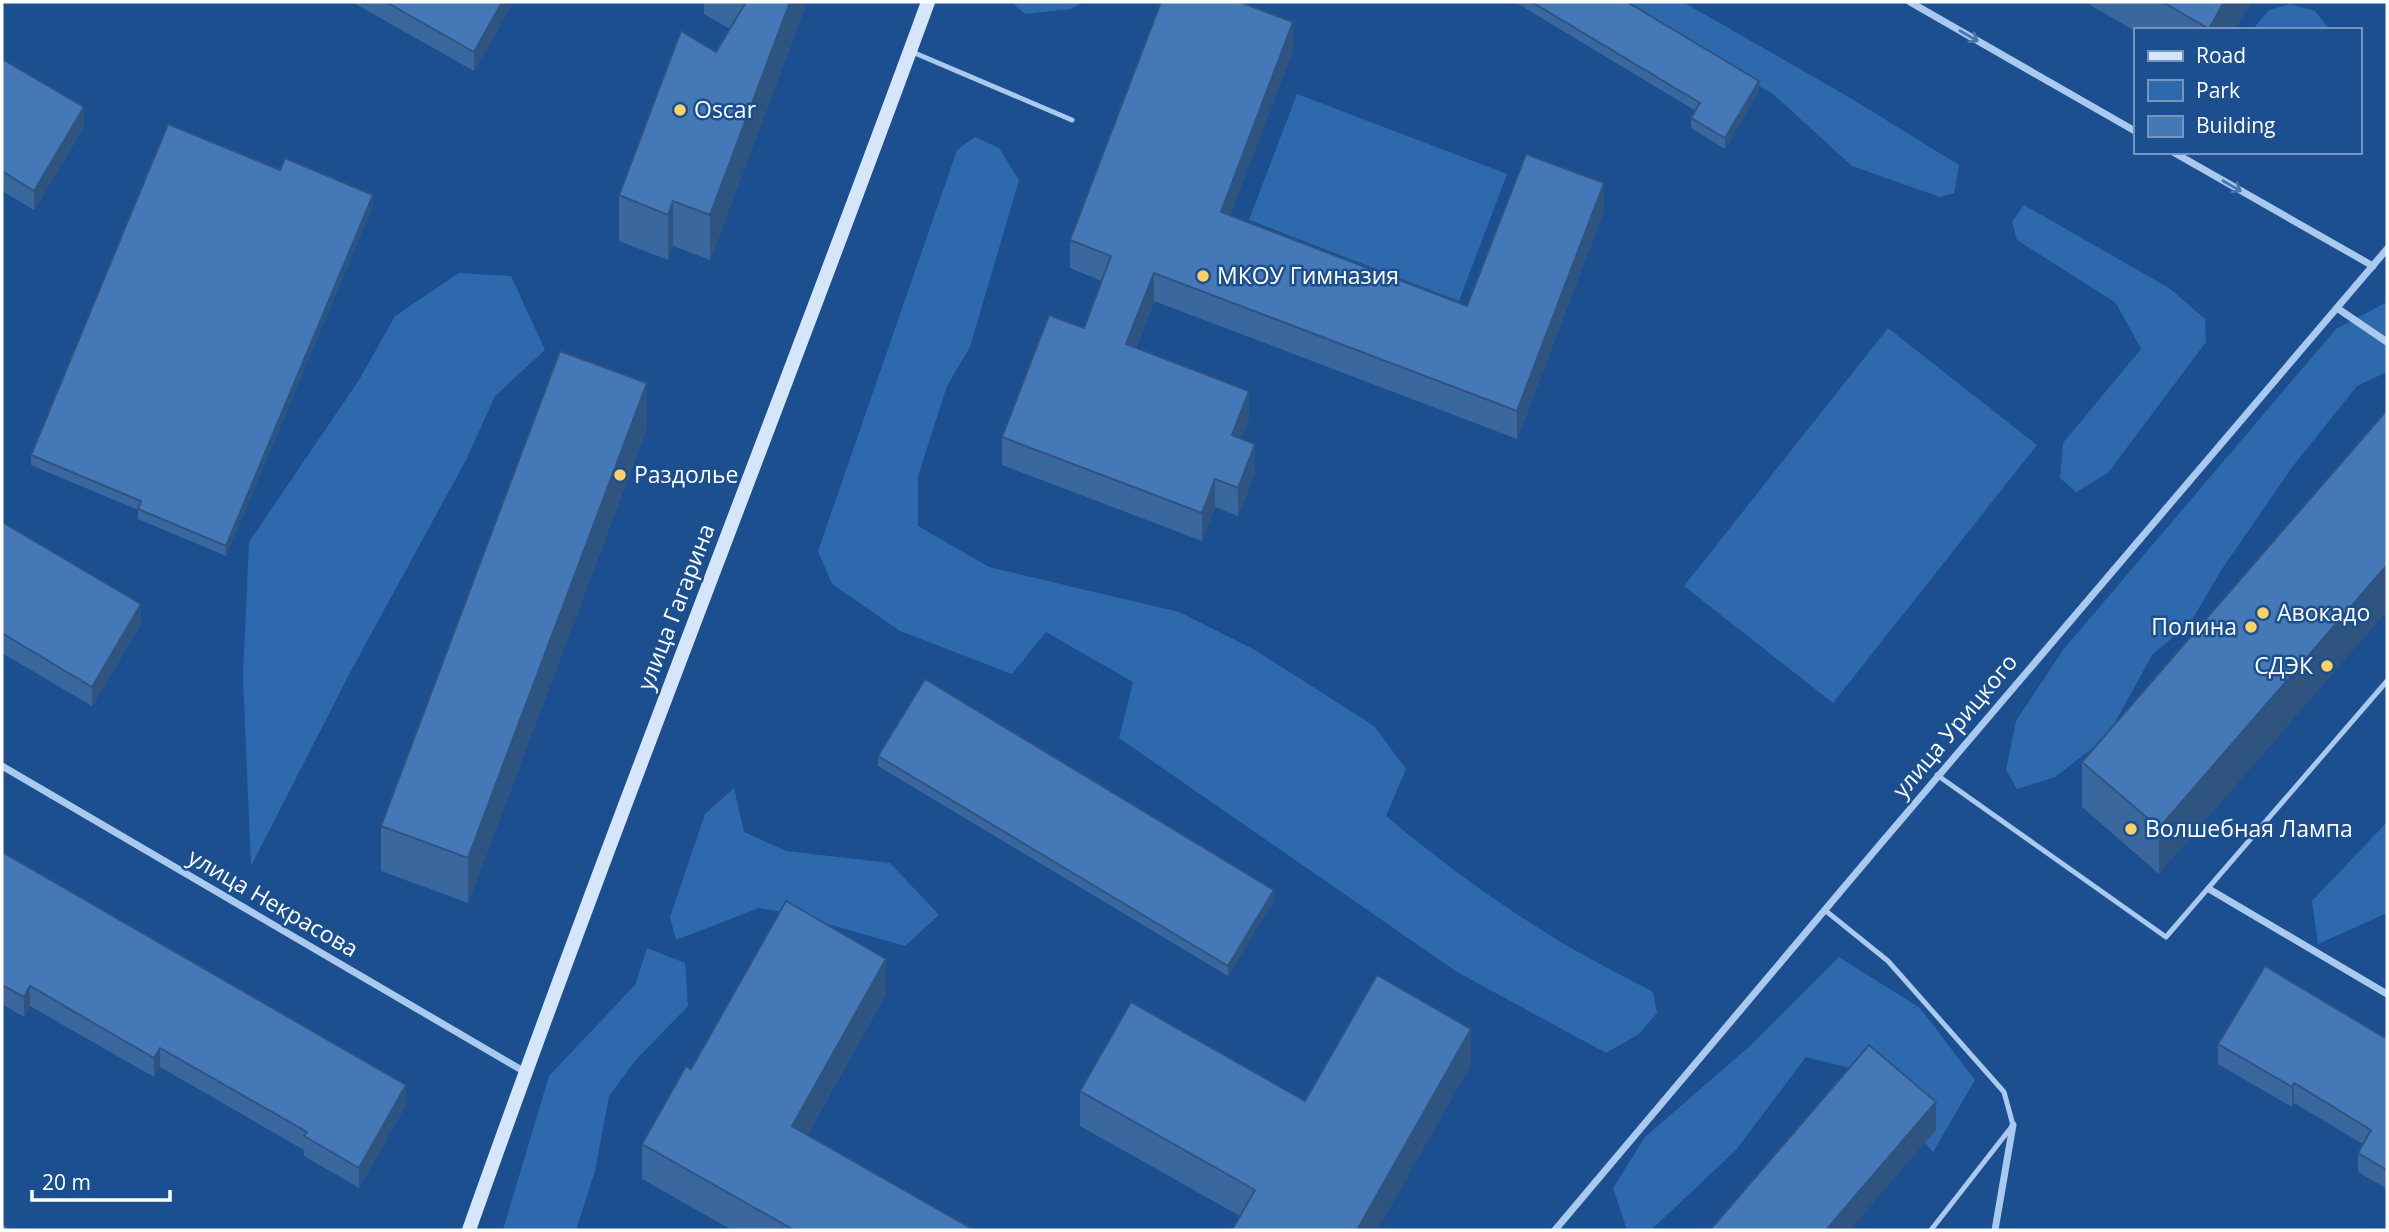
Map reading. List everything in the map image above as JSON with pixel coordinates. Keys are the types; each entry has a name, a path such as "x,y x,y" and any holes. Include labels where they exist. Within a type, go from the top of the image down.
{"street":[{"name":"улица Гагарина","path":"469,1230 928,2"},
{"path":"1910,2 2134,130"},
{"path":"2177,154 2373,266"},
{"name":"улица Урицкого","path":"1555,1230 1826,911 1937,775 2387,249"},
{"path":"2337,308 2387,342"},
{"name":"улица Некрасова","path":"2,766 526,1072"},
{"path":"2209,889 2387,994"},
{"path":"1995,1230 2013,1125"}],"lane":[{"path":"910,51 1072,120"},
{"path":"1937,775 2166,937 2387,681"},
{"path":"1826,911 1888,961 2004,1092 2013,1125 1931,1230"}],"green space":[{"path":"1011,2 1082,2 1071,9 1025,14"},
{"path":"1608,2 1683,2 1847,96 1959,165 1954,193 1940,197 1852,166 1773,94"},
{"path":"2290,4 2315,11 2328,28 2254,28 2269,10"},
{"path":"1297,94 1507,174 1459,301 1249,220"},
{"path":"975,137 999,148 1019,180 970,347 947,386 918,476 918,526 989,567 1179,612 1255,650 1374,726 1406,769 1386,816 1450,867 1517,915 1653,992 1657,1013 1639,1034 1606,1053 1457,972 1119,738 1133,682 1046,632 1012,674 900,631 832,584 818,551 957,150"},
{"path":"2024,205 2169,288 2205,319 2206,342 2108,473 2076,492 2060,478 2063,443 2141,349 2116,303 2017,240 2012,222"},
{"path":"459,273 511,276 545,350 495,396 466,460 353,667 251,866 243,677 249,542 359,380 395,316"},
{"path":"2387,302 2387,372 2357,386 2293,466 2222,569 2190,623 2152,655 2107,737 2055,777 2017,789 2006,770 2016,721 2063,650 2336,329"},
{"path":"1888,328 2037,445 1833,703 1684,586"},
{"path":"734,788 744,832 786,851 890,863 939,915 905,946 789,913 759,908 676,940 670,917 705,814"},
{"path":"2387,822 2387,913 2318,944 2312,901"},
{"path":"647,948 685,963 688,1006 635,1061 609,1096 595,1171 576,1230 503,1230 549,1076 635,985"},
{"path":"1839,957 1920,1008 1975,1080 1933,1152 1862,1071 1806,1057 1736,1150 1651,1230 1627,1230 1613,1188 1645,1137 1751,1045"}],"building":[{"path":"386,2 502,2 474,52"},
{"path":"746,2 790,2 710,215 673,201 668,215 619,195 681,31 716,52"},
{"name":"МКОУ Гимназия","path":"1161,2 1240,2 1293,22 1221,212 1467,306 1526,154 1604,183 1517,411 1154,273 1126,344 1249,391 1232,435 1255,444 1238,488 1215,479 1202,513 1002,437 1049,315 1084,328 1111,256 1070,240"},
{"path":"1532,2 1627,2 1759,81 1725,138 1691,118 1700,103"},
{"path":"2163,2 2224,2 2207,28"},
{"path":"2,59 84,107 34,191 2,171"},
{"path":"168,124 280,170 285,158 373,195 226,546 138,509 141,501 31,455"},
{"path":"560,351 647,383 468,858 381,826"},
{"path":"2387,410 2387,565 2159,828 2082,762"},
{"path":"2,522 141,604 92,687 2,633"},
{"path":"925,679 1274,890 1228,966 878,756"},
{"path":"2,852 406,1085 359,1168 304,1136 307,1132 160,1048 154,1058 30,986 24,997 2,985"},
{"path":"786,901 886,959 792,1126 974,1230 794,1230 642,1144 686,1066 691,1069"},
{"path":"2265,966 2387,1039 2387,1170 2358,1153 2371,1130 2294,1083 2292,1087 2218,1044"},
{"path":"1377,975 1471,1029 1357,1230 1232,1230 1255,1190 1080,1091 1131,1002 1305,1101"},
{"path":"1869,1045 1936,1102 1826,1230 1710,1230"}],"place":[{"name":"Oscar","path":"680,110"},
{"name":"МКОУ Гимназия","path":"1203,276"},
{"name":"Раздолье","path":"620,475"},
{"name":"Авокадо","path":"2263,613"},
{"name":"Полина","path":"2251,627"},
{"name":"СДЭК","path":"2327,666"},
{"name":"Волшебная Лампа","path":"2131,829"}]}
